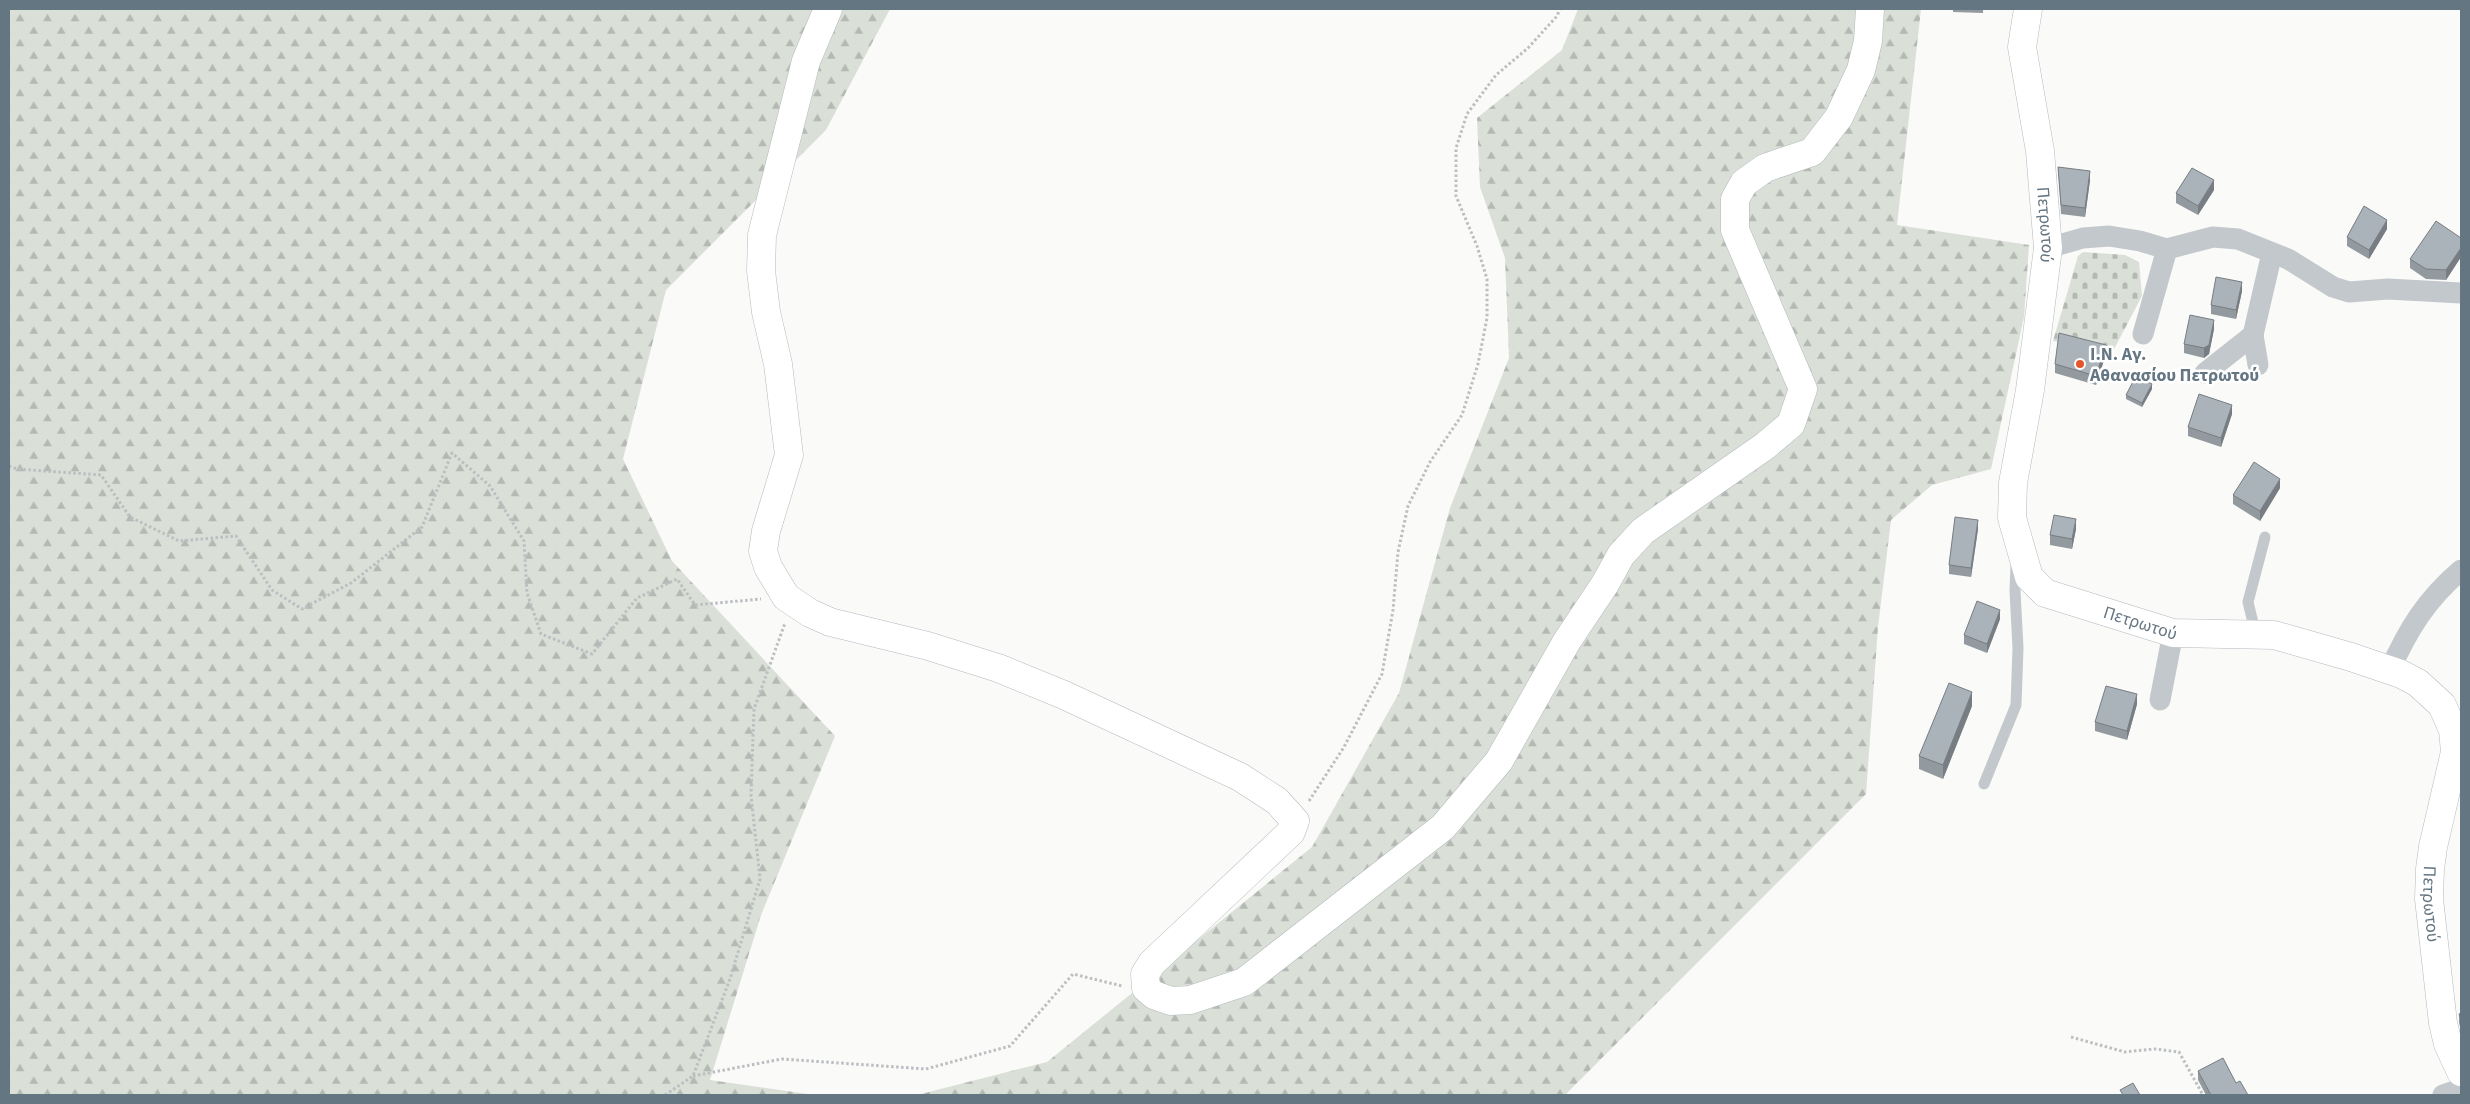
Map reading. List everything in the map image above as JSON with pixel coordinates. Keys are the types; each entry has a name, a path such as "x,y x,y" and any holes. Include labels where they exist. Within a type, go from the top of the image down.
{"street":[{"path":"828,9 806,61 762,236 761,271 766,312 778,364 789,455 766,531 763,551 768,566 786,597 810,613 830,622 928,646 998,668 1064,695 1240,776 1277,801 1295,821 1291,832 1152,963 1144,974 1146,988 1154,995 1171,1001 1190,1000 1244,982 1442,827 1498,761 1567,641 1605,584 1621,555 1643,531 1765,446 1791,424 1803,389 1734,230 1735,200 1744,183 1765,168 1812,152 1839,118 1861,70 1868,41 1870,9"},
{"name":"Πετρωτού","path":"2028,9 2022,47 2040,151 2048,248 2030,390 2013,483 2012,518 2029,577 2045,593 2174,633 2274,635 2390,670 2418,683 2434,696 2447,715 2456,742 2453,768 2433,848 2429,885 2443,1023 2448,1044 2461,1072"},
{"path":"2048,248 2083,238 2109,236 2140,241 2167,249 2213,237 2238,239 2319,276 2333,287 2349,292 2388,289 2461,293"},
{"path":"2143,334 2167,249"},
{"path":"2258,365 2253,334 2272,253"},
{"path":"2204,373 2253,334"},
{"path":"2390,670 2407,632 2428,602 2461,570"},
{"path":"2160,700 2174,633"},
{"path":"2443,1095 2461,1089"}],"lane":[{"path":"2256,635 2248,602 2265,537"},
{"path":"1984,784 2016,704 2018,648 2015,591 2018,541"}],"path":[{"path":"1295,821 1344,748 1382,674 1393,610 1398,552 1408,506 1430,462 1462,414 1478,364 1487,318 1488,279 1478,246 1456,196 1456,148 1467,114 1496,74 1528,48 1557,16 1560,9"},
{"path":"9,466 17,469 101,474 130,517 179,541 236,536 272,590 302,609 351,583 422,527 452,452 490,486 524,541 527,593 541,634 592,654 637,598 677,579 694,605 786,597 784,628 754,709 751,794 760,879 730,979 693,1076"},
{"path":"665,1095 693,1076 782,1059 926,1069 1010,1046 1073,974 1154,995"},
{"path":"2071,1037 2125,1052 2155,1049 2180,1052 2203,1095"}],"green space":[{"path":"9,9 890,9 826,130 666,290 623,459 672,561 835,736 761,915 710,1080 815,1095 9,1095"},
{"path":"1578,9 1921,9 1897,225 2029,245 2024,317 1991,469 1932,485 1891,520 1878,627 1866,794 1565,1095 917,1095 1047,1062 1312,847 1399,693 1450,508 1509,358 1505,258 1480,187 1477,118 1562,50"},
{"path":"2083,252 2125,255 2139,262 2142,296 2113,351 2053,341 2078,256"}],"building":[{"path":"2058,167 2090,171 2085,208 2061,205"},
{"path":"2192,168 2214,180 2198,206 2176,193"},
{"path":"2364,206 2387,220 2369,250 2347,237"},
{"path":"2436,221 2461,238 2461,248 2446,270 2426,269 2410,259"},
{"path":"2216,277 2242,282 2236,310 2211,305"},
{"path":"2190,315 2214,320 2209,345 2204,348 2184,344"},
{"name":"Ι.Ν. Αγ. Αθανασίου Πετρωτού","path":"2059,333 2106,345 2096,376 2055,364"},
{"path":"2136,376 2152,384 2142,403 2126,395"},
{"path":"2199,394 2232,405 2221,438 2188,427"},
{"path":"2254,462 2280,479 2260,511 2233,495"},
{"path":"2054,515 2076,519 2072,539 2050,535"},
{"path":"1955,517 1978,520 1971,568 1949,565"},
{"path":"1977,601 2000,610 1987,644 1964,635"},
{"path":"1949,683 1972,692 1943,765 1919,756"},
{"path":"2106,686 2137,694 2127,731 2095,722"},
{"path":"2223,1058 2236,1083 2240,1081 2248,1095 2211,1095 2198,1071"},
{"path":"2133,1083 2140,1095 2123,1095 2120,1090"}],"place":[{"name":"Ι.Ν. Αγ. Αθανασίου Πετρωτού","path":"2080,364"}]}
